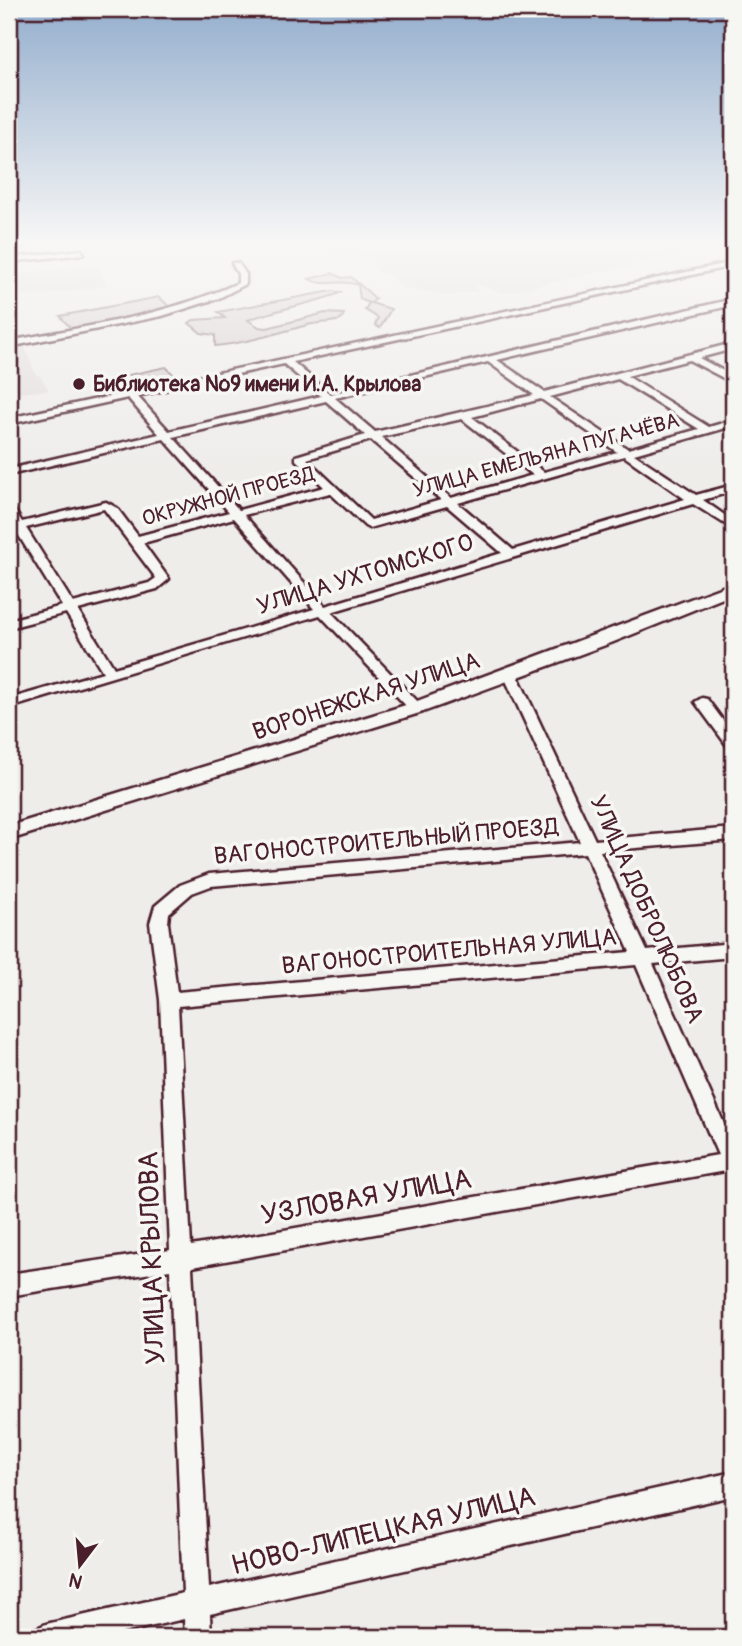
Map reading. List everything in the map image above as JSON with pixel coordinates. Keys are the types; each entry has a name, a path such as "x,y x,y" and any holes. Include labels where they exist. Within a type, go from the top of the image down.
{"street":[{"path":"9,344 117,322"},
{"path":"9,421 463,322"},
{"path":"9,471 648,322"},
{"path":"330,489 300,458 372,436 464,416 540,394 733,346"},
{"path":"692,358 733,380"},
{"path":"489,359 733,526"},
{"path":"285,360 510,554"},
{"path":"618,375 707,430"},
{"path":"130,394 322,610 416,708"},
{"path":"464,416 543,477"},
{"name":"УЛИЦА ЕМЕЛЬЯНА ПУГАЧЁВА","path":"330,489 369,524 733,423"},
{"name":"УЛИЦА УХТОМСКОГО","path":"9,704 733,488"},
{"name":"ОКРУЖНОЙ ПРОЕЗД","path":"135,541 330,489"},
{"name":"ОКРУЖНОЙ ПРОЕЗД","path":"9,624 161,582 162,575 113,510 106,505 14,528"},
{"path":"9,510 14,528 111,674"},
{"name":"ВОРОНЕЖСКАЯ УЛИЦА","path":"9,833 416,708 733,588"},
{"name":"УЛИЦА ДОБРОЛЮБОВА","path":"510,674 642,958 733,1163"},
{"path":"702,702 733,744"},
{"name":"ВАГОНОСТРОИТЕЛЬНЫЙ ПРОЕЗД","path":"186,888 209,880 733,834"},
{"name":"УЛИЦА КРЫЛОВА","path":"186,888 161,910 159,923 169,1000 198,1637"},
{"name":"ВАГОНОСТРОИТЕЛЬНАЯ УЛИЦА","path":"169,1000 733,950"},
{"name":"УЗЛОВАЯ УЛИЦА","path":"9,1285 182,1258 733,1163"},
{"name":"НОВО-ЛИПЕЦКАЯ УЛИЦА","path":"46,1637 733,1484"}],"shaded area":[{"path":"65,322 109,322 72,330"},
{"path":"251,322 267,328 291,322 328,322 215,346 215,335 201,333 189,323"},
{"path":"376,322 384,322 380,328 375,325"},
{"path":"24,346 36,375 39,375 49,390 9,394 9,349"},
{"path":"166,367 177,378 120,391 109,379"}],"place":[{"name":"Библиотека №9 имени И.А. Крылова","path":"79,384"}]}
